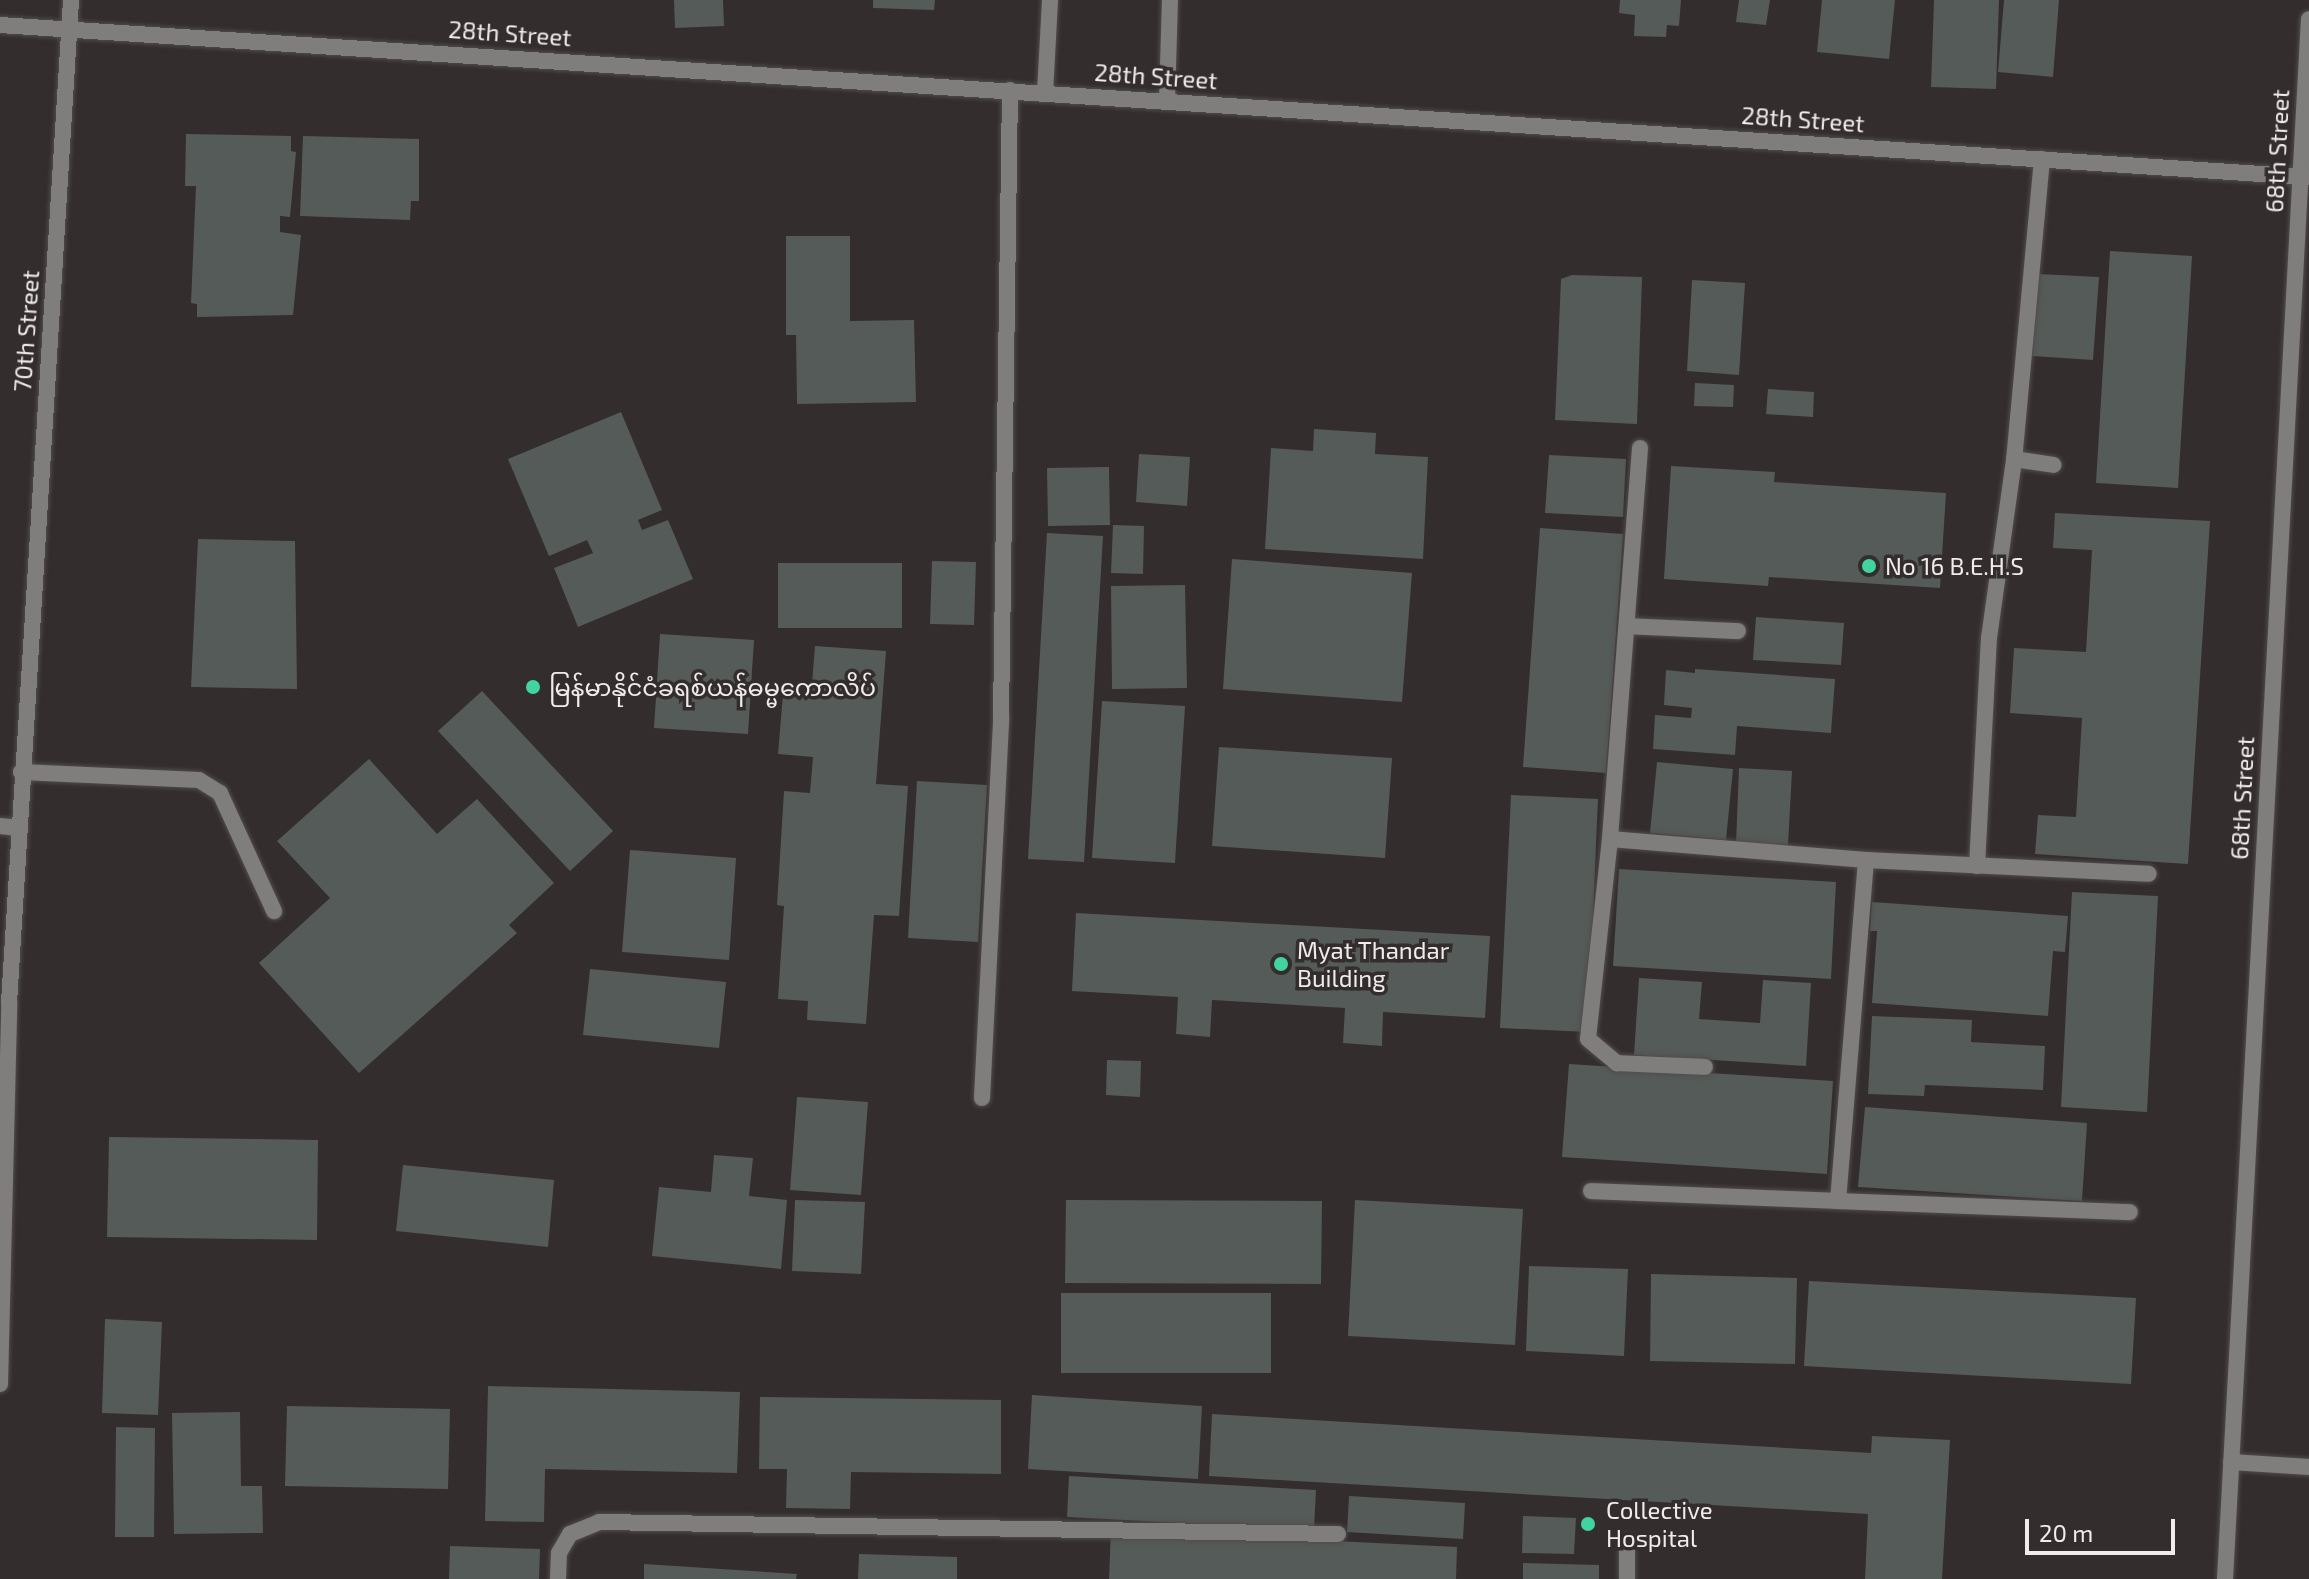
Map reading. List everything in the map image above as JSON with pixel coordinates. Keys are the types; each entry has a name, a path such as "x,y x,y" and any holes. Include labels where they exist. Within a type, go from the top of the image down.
{"street":[{"name":"70th Street","path":"0,1384 4,1002 19,828 71,0"},
{"path":"1045,93 1050,0"},
{"path":"1167,100 1170,0"},
{"name":"68th Street","path":"2225,1579 2304,177 2309,19"},
{"name":"28th Street","path":"0,25 70,27 2304,177"},
{"path":"982,1098 1001,718 1010,90"},
{"path":"1977,866 1989,638 2014,459 2042,159"},
{"path":"1640,448 1610,839 1588,1039 1617,1063 1705,1067"},
{"path":"2014,459 2054,465"},
{"path":"1627,626 1738,631"},
{"path":"21,772 199,780 220,793 274,911"},
{"path":"0,826 19,828"},
{"path":"1610,839 1866,860 2149,874"},
{"path":"1838,1201 1866,860"},
{"path":"1591,1191 2130,1212"},
{"path":"2231,1462 2309,1467"},
{"path":"558,1579 559,1553 570,1534 599,1522 1338,1534"},
{"path":"1627,1542 1627,1579"}],"building":[{"path":"674,0 723,0 724,26 675,28"},
{"path":"873,0 935,0 934,10 873,8"},
{"path":"1620,0 1681,0 1679,26 1667,25 1666,37 1634,36 1635,15 1619,13"},
{"path":"1739,0 1770,0 1766,25 1736,22"},
{"path":"1822,0 1895,0 1889,59 1817,52"},
{"path":"1934,0 1999,0 1996,89 1931,87"},
{"path":"2004,0 2059,0 2053,77 1998,72"},
{"path":"186,134 291,136 291,151 296,152 290,217 280,216 280,232 301,235 293,315 197,317 197,304 191,303 196,186 185,186"},
{"path":"303,136 419,139 419,201 411,201 410,220 300,216"},
{"path":"786,236 850,236 850,321 914,320 916,402 797,404 796,335 786,335"},
{"path":"2110,251 2192,256 2178,488 2096,483"},
{"path":"2038,274 2099,277 2093,360 2032,356"},
{"path":"1572,275 1642,277 1637,424 1555,420 1561,279"},
{"path":"1692,280 1745,283 1739,375 1687,371"},
{"path":"1695,383 1734,385 1733,407 1694,406"},
{"path":"1768,389 1814,392 1813,417 1766,414"},
{"path":"621,412 662,510 638,520 642,530 668,520 693,579 578,627 554,568 593,553 587,540 549,556 508,459"},
{"path":"1314,429 1376,433 1375,454 1428,457 1423,559 1265,549 1271,448 1313,451"},
{"path":"1139,454 1190,457 1187,506 1136,502"},
{"path":"1549,455 1626,459 1623,517 1545,513"},
{"path":"1671,466 1775,472 1774,482 1946,493 1940,588 1769,577 1768,586 1664,579"},
{"path":"1109,467 1110,525 1048,526 1047,468"},
{"path":"2055,513 2210,521 2188,864 2035,854 2038,815 2076,817 2082,718 2010,713 2014,648 2086,652 2092,550 2053,548"},
{"path":"1113,525 1144,526 1143,574 1111,573"},
{"path":"1540,528 1623,534 1606,773 1523,767"},
{"path":"1047,533 1103,536 1084,862 1028,859"},
{"path":"198,539 295,541 297,689 191,687"},
{"path":"1232,559 1412,573 1402,702 1223,689"},
{"path":"932,561 976,562 974,625 930,624"},
{"path":"778,563 902,563 902,628 778,628"},
{"path":"1185,585 1187,688 1112,689 1111,586"},
{"path":"1756,617 1844,623 1841,665 1753,660"},
{"path":"660,634 754,640 748,734 654,728"},
{"path":"815,646 886,651 876,784 908,786 899,916 874,915 866,1024 807,1020 808,1001 778,999 784,906 777,905 784,791 810,793 813,757 778,754 783,694 811,696"},
{"path":"1695,669 1835,679 1831,733 1737,726 1735,755 1653,749 1655,715 1691,718 1692,708 1664,705 1666,670 1695,673"},
{"path":"482,691 613,831 570,871 438,731"},
{"path":"1102,701 1185,706 1175,863 1092,858"},
{"path":"1219,747 1392,758 1385,858 1212,846"},
{"path":"369,759 437,834 477,799 554,883 509,925 517,933 359,1073 259,963 330,898 277,841"},
{"path":"1657,762 1733,769 1726,840 1650,833"},
{"path":"1739,768 1792,771 1788,845 1736,844"},
{"path":"917,781 987,785 978,942 908,938"},
{"path":"1511,795 1598,799 1588,1032 1500,1028"},
{"path":"630,850 736,858 729,960 622,952"},
{"path":"1619,869 1836,882 1831,979 1613,966"},
{"path":"2072,892 2158,896 2147,1112 2061,1107"},
{"path":"1872,902 2068,916 2065,952 2053,951 2048,1016 1872,1003 1877,931 1870,931"},
{"name":"Myat Thandar Building","path":"1076,913 1490,936 1485,1018 1383,1012 1382,1046 1343,1043 1345,1008 1212,1000 1210,1037 1176,1034 1178,997 1072,991"},
{"path":"590,969 726,982 719,1048 583,1035"},
{"path":"1639,978 1702,982 1699,1019 1760,1023 1763,980 1811,983 1806,1066 1634,1055"},
{"path":"1872,1016 1972,1020 1971,1042 2045,1046 2043,1090 1925,1085 1924,1096 1868,1094"},
{"path":"1107,1060 1141,1061 1140,1097 1106,1095"},
{"path":"1569,1064 1833,1081 1827,1174 1562,1157"},
{"path":"797,1097 868,1102 861,1195 790,1190"},
{"path":"1865,1107 2087,1123 2082,1201 1858,1187"},
{"path":"109,1137 318,1140 317,1240 107,1237"},
{"path":"714,1155 753,1158 749,1196 787,1200 781,1269 652,1256 659,1187 711,1192"},
{"path":"403,1165 554,1180 548,1247 396,1231"},
{"path":"795,1200 865,1202 861,1274 792,1271"},
{"path":"1066,1200 1322,1201 1321,1284 1065,1283"},
{"path":"1355,1200 1523,1209 1515,1345 1348,1336"},
{"path":"1529,1266 1628,1269 1624,1356 1526,1351"},
{"path":"1651,1274 1797,1278 1795,1364 1650,1361"},
{"path":"1809,1281 2136,1298 2131,1384 1804,1366"},
{"path":"1061,1293 1271,1293 1271,1373 1061,1373"},
{"path":"105,1319 162,1322 158,1415 102,1413"},
{"path":"488,1386 740,1392 737,1473 545,1469 544,1522 485,1521"},
{"path":"1032,1395 1202,1406 1198,1479 1028,1469"},
{"path":"760,1397 1001,1400 1001,1474 851,1472 850,1509 786,1508 787,1469 759,1469"},
{"path":"287,1406 450,1409 448,1489 285,1486"},
{"path":"240,1412 241,1486 262,1486 263,1533 174,1534 172,1413"},
{"path":"1212,1414 1871,1453 1872,1436 1950,1440 1942,1579 1865,1579 1868,1514 1209,1476"},
{"path":"116,1427 155,1428 154,1537 115,1537"},
{"path":"1069,1476 1316,1490 1314,1530 1067,1517"},
{"path":"1349,1496 1465,1503 1463,1539 1347,1532"},
{"path":"1523,1516 1576,1518 1574,1554 1522,1553"},
{"path":"1111,1530 1457,1547 1456,1579 1109,1579"},
{"path":"450,1546 540,1549 539,1579 449,1579"},
{"path":"859,1554 957,1557 957,1579 858,1579"},
{"path":"1523,1563 1599,1565 1599,1579 1523,1579"},
{"path":"644,1564 797,1574 796,1579 644,1579"}],"place":[{"name":"No 16 B.E.H.S","path":"1869,566"},
{"name":"မြန်မာနိုင်ငံခရစ်ယန်ဓမ္မကောလိပ်","path":"533,687"},
{"name":"Myat Thandar Building","path":"1281,964"},
{"name":"Collective Hospital","path":"1588,1524"}]}
